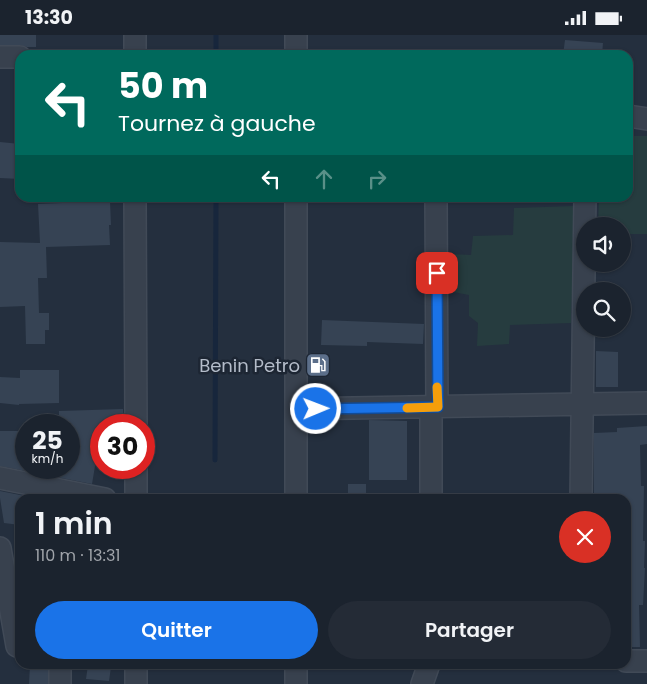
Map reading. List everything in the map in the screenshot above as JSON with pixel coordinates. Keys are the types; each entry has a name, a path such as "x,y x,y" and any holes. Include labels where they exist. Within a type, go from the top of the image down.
{"street":[{"path":"135,35 135,50"},
{"path":"296,35 296,50"},
{"path":"0,57 15,57"},
{"path":"633,117 647,119"},
{"path":"135,202 136,414"},
{"path":"296,202 296,494"},
{"path":"431,494 436,202"},
{"path":"581,494 585,202"},
{"path":"296,409 647,403"},
{"path":"0,478 80,494"},
{"path":"136,479 136,494"},
{"path":"0,548 12,646"},
{"path":"631,661 647,661"},
{"path":"60,669 60,684"},
{"path":"136,669 136,684"},
{"path":"296,669 296,684"},
{"path":"422,684 427,669"}],"green space":[{"path":"633,136 647,136 647,234 631,234 631,217 598,217 599,202 633,202"},
{"path":"575,206 571,323 510,325 509,344 477,346 478,323 469,316 469,295 448,291 449,254 471,255 473,236 513,235 514,208"}],"building":[{"path":"0,35 36,35 36,47 0,45"},
{"path":"565,40 603,43 602,50 564,50"},
{"path":"0,142 15,144 15,179 0,178"},
{"path":"110,202 110,245 46,247 47,278 38,278 39,313 49,313 49,330 45,330 45,344 26,344 25,306 0,307 0,242 40,243 38,204"},
{"path":"322,320 424,324 423,344 367,342 367,346 321,345"},
{"path":"596,351 618,352 618,387 596,387"},
{"path":"20,370 59,370 59,403 19,405 0,403 0,377 20,378"},
{"path":"123,409 123,414 90,414 90,479 93,479 92,484 66,479 80,479 80,414 59,414 59,411"},
{"path":"369,420 407,421 407,480 369,480"},
{"path":"647,426 647,444 640,445 641,486 644,486 643,541 645,541 645,568 643,605 639,605 640,647 631,647 631,494 594,494 594,433 617,432 617,428"},
{"path":"0,431 15,431 15,469 0,466"},
{"path":"348,484 366,484 366,494 348,494"},
{"path":"0,491 15,494 15,524 4,523"},
{"path":"30,669 48,669 48,684 29,684"},
{"path":"87,669 111,669 109,681 86,679"}],"waterway":[{"path":"216,35 216,50"},
{"path":"215,460 216,202"}],"slow traffic":[{"path":"407,408 438,407 437,387"}],"place":[{"name":"Benin Petro","path":"318,365"}],"route":[{"path":"316,409 438,407 437,273"}]}
